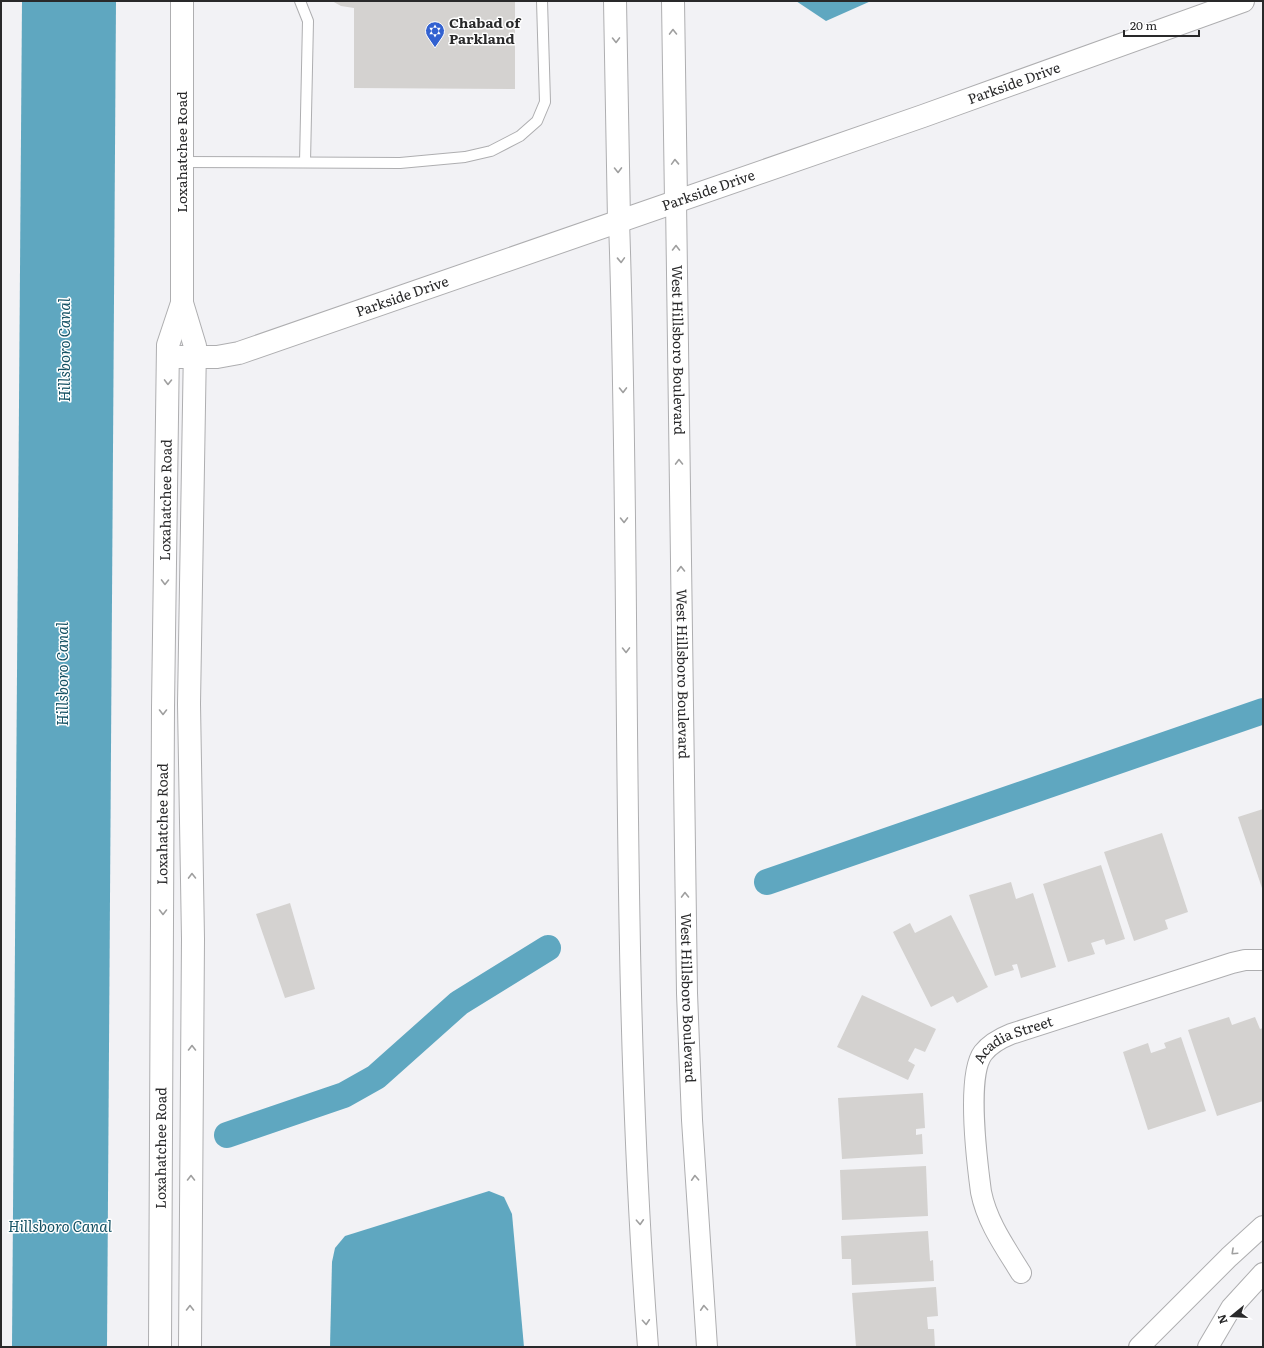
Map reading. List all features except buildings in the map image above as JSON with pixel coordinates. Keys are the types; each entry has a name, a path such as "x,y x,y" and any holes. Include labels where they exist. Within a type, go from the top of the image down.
{"main road":[{"name":"Loxahatchee Road","path":"182,1 182,303 195,346 189,704 193,939 190,1347"},
{"path":"616,1 620,221"},
{"name":"West Hillsboro Boulevard","path":"672,1 676,201"},
{"name":"Parkside Drive","path":"168,357 217,357 239,353 923,116 1243,1"},
{"name":"Loxahatchee Road","path":"160,1347 163,708 168,345 182,303"}],"street":[{"name":"West Hillsboro Boulevard","path":"676,201 687,993 693,1134 707,1347"},
{"path":"620,221 630,1015 639,1214 648,1347"},
{"name":"Acadia Street","path":"1021,1273 994,1229 983,1203 981,1192 973,1091 978,1064 983,1054 1001,1038 1011,1034 1232,963 1245,960 1263,960"},
{"path":"1138,1347 1229,1257 1263,1226"},
{"path":"1208,1347 1231,1308 1263,1272"}],"lane":[{"path":"300,1 308,21 305,162"},
{"path":"181,162 400,163 465,157 491,151 520,136 537,121 545,102 542,1"}],"water":[{"name":"Hillsboro Canal","path":"22,1 116,1 107,1347 12,1347"},
{"path":"796,1 871,1 826,21"},
{"path":"489,1191 504,1197 512,1214 524,1347 330,1347 332,1262 335,1248 345,1236"}],"waterway":[{"path":"767,882 1263,711"},
{"path":"227,1135 344,1095 376,1077 459,1003 548,948"}],"place":[{"name":"Chabad of Parkland","path":"435,48"}]}
